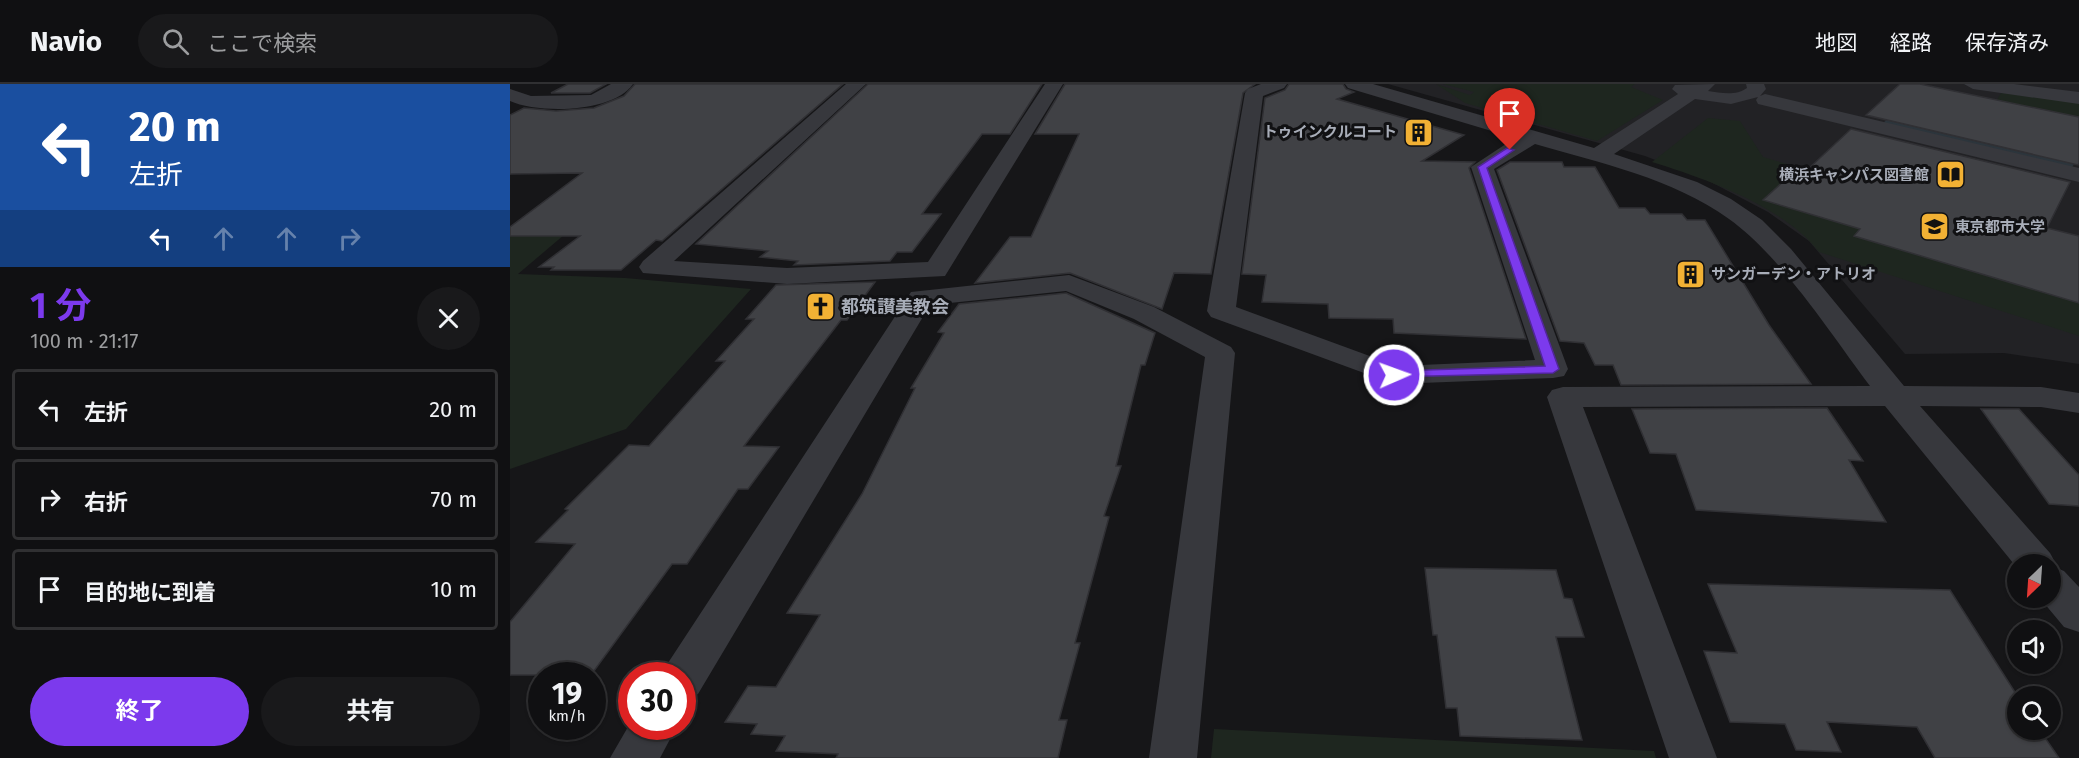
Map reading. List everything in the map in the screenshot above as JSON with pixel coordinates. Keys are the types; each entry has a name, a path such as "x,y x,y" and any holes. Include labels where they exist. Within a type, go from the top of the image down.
{"street":[{"path":"510,94 528,102 595,101 624,84"},
{"path":"857,84 652,267 787,276 936,270 1054,84"},
{"path":"1278,84 1254,93 1221,311 1394,375 1553,369 1482,167 1533,136"},
{"path":"1354,84 1598,155 1700,190 1734,210 1762,232 1895,397 2028,554"},
{"path":"1671,84 1699,88 1712,97 1743,96 1752,94 1757,89 1760,92 2079,176"},
{"path":"1973,84 2079,98"},
{"path":"1598,155 1699,88"},
{"path":"693,662 921,298 1069,283 1144,313 1220,353 1173,758"},
{"path":"1693,758 1563,397 2041,397 2079,403"},
{"path":"2061,595 2079,615"},
{"path":"634,758 645,740"}],"shaded area":[{"name":"東京都市大学","path":"1388,84 2079,84 2079,364 2004,353 1905,354 1809,241 1768,212 1707,180 1645,156"},
{"path":"1436,84 1470,95 1474,92 1443,84 1635,84 1631,87 1663,100 1597,141 1465,103"},
{"path":"2001,93 2079,102 2079,118 1997,100"},
{"path":"1708,118 1740,121 1763,157 1797,167 1770,194 1810,214 1860,229 1855,236 2079,303 2079,336 1819,252 1786,221 1765,208 1695,176 1652,162"},
{"path":"1886,120 2074,164 2070,171 1881,126"},
{"path":"510,235 564,235 518,274 625,278 751,289 626,429 510,469"},
{"path":"1214,729 1654,751 1656,758 1211,758"}],"building":[{"path":"568,84 606,84 590,93 551,93"},
{"path":"635,84 843,84 662,241 656,240 621,270 551,270 554,267 539,267 580,236 510,236 510,227 582,173 510,174 510,115 524,108 556,111 594,108 624,96"},
{"path":"868,84 1042,84 1010,134 982,134 922,214 941,214 912,252 897,252 890,261 794,265 798,261 760,257 768,251 696,244"},
{"path":"1065,84 1255,84 1243,93 1211,274 1174,273 1162,309 1070,273 975,283 1010,237 1031,237 1079,134 1035,134"},
{"path":"1289,84 1343,84 1346,89 1354,92 1337,99 1464,135 1422,161 1475,162 1469,168 1526,339 1394,333 1393,319 1329,318 1328,304 1262,302 1266,275 1242,274 1265,98 1285,90"},
{"path":"1900,84 1920,84 2079,117 2079,163 2078,165 1866,115"},
{"path":"1851,129 2070,182 2047,228 2079,236 2079,303 1854,236 1860,229 1763,200 1797,169 1806,171"},
{"path":"1510,162 1562,162 1564,167 1595,167 1619,208 1645,208 1650,214 1682,214 1687,220 1705,220 1769,325 1811,384 1621,385 1613,365 1595,365 1584,343 1560,341 1497,170"},
{"path":"875,282 847,320 841,320 744,446 779,447 748,489 738,489 687,564 672,564 600,662 528,662 528,675 510,675 510,622 575,544 536,542 568,510 565,509 629,445 649,446 725,361 716,361 754,319 746,319 776,285"},
{"path":"1066,293 1155,333 1145,365 1141,365 1116,466 1121,466 1104,516 1109,517 1075,643 1080,643 1059,720 1067,720 1058,758 836,758 838,754 776,751 785,736 751,734 757,724 725,722 748,686 776,687 820,615 787,613 862,494 915,388 911,388 944,333 938,332 959,304"},
{"path":"1827,408 1863,461 1849,460 1886,522 1696,510 1676,454 1650,453 1632,409"},
{"path":"1981,409 2019,409 2079,475 2079,506 2049,504"},
{"path":"1425,568 1556,570 1564,598 1572,599 1584,637 1556,637 1582,740 1460,736 1457,708 1446,708 1437,635 1433,635"},
{"path":"1708,584 1950,590 2011,686 2007,686 2007,740 2047,740 2059,758 1935,758 1917,727 1827,722 1841,752 1796,750 1785,724 1730,722 1704,651 1737,653"}],"place":[{"name":"トゥインクルコート","path":"1418,132"},
{"name":"横浜キャンパス図書館","path":"1950,175"},
{"name":"東京都市大学","path":"1934,227"},
{"name":"サンガーデン・アトリオ","path":"1690,274"},
{"name":"都筑讃美教会","path":"820,307"}],"route":[{"path":"1394,375 1553,369 1482,167 1510,150"}]}
